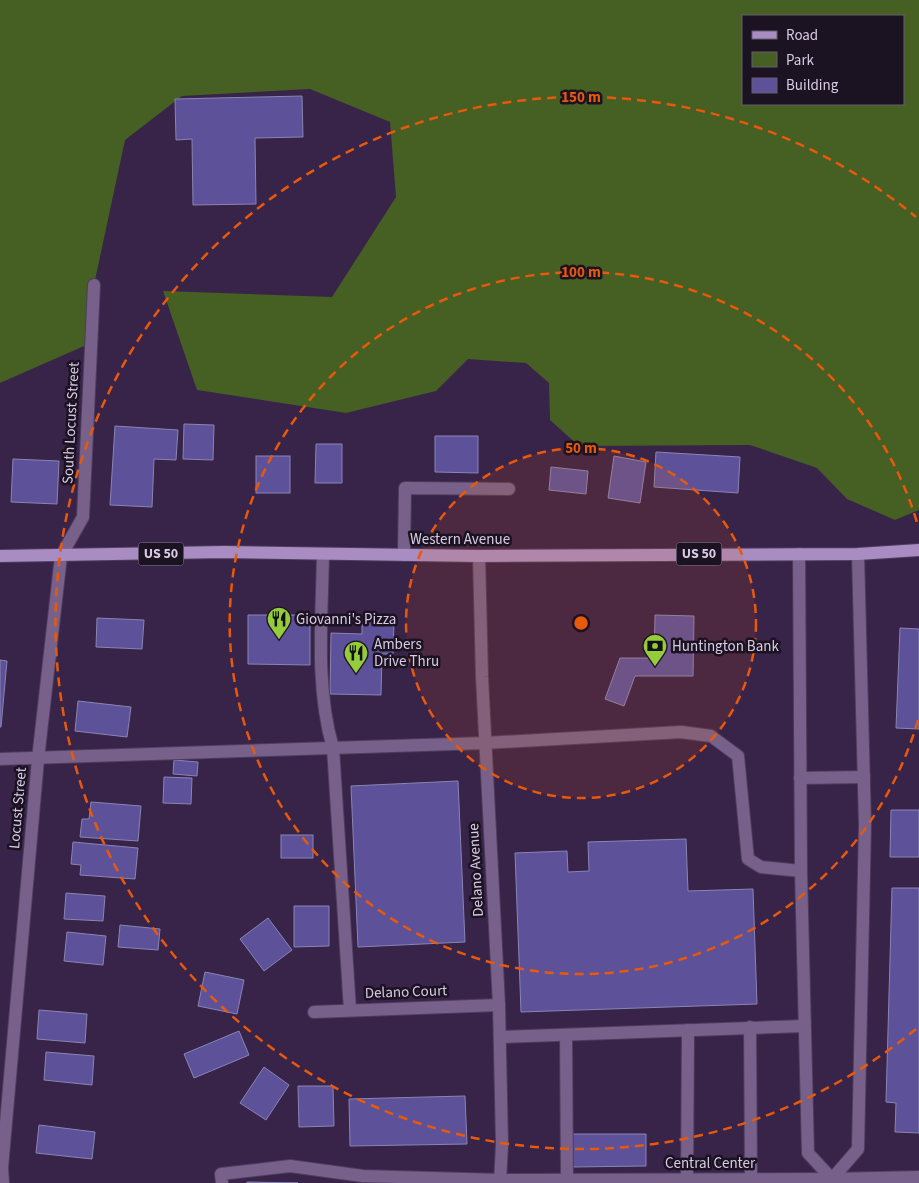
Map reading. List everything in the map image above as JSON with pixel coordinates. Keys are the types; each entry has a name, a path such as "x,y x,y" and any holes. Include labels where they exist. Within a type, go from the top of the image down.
{"main road":[{"name":"Western Avenue","path":"0,556 224,552 479,556 858,554 919,550"}],"street":[{"name":"South Locust Street","path":"62,556 83,518 94,285"},
{"path":"404,555 405,488 509,489"},
{"path":"323,554 323,698 327,728 333,748 350,1010"},
{"path":"799,554 803,1026 808,1153 832,1181 858,1149 865,825 858,554"},
{"name":"Locust Street","path":"3,1183 2,1168 38,759 62,556"},
{"name":"Delano Avenue","path":"479,556 485,743 499,1005 500,1181"},
{"path":"0,759 485,743 681,732 710,736 738,756 748,859 761,867 801,871"},
{"path":"800,778 864,777"},
{"name":"Delano Court","path":"314,1012 499,1005"},
{"path":"500,1037 803,1026"},
{"path":"750,1027 751,1180"},
{"path":"687,1180 688,1030"},
{"path":"566,1035 566,1180"},
{"name":"Central Center","path":"222,1183 221,1174 290,1166 363,1176 500,1181 832,1181 919,1177"}],"green space":[{"path":"0,0 919,0 919,510 895,520 847,499 817,468 750,445 579,446 550,420 549,383 526,363 468,359 436,391 346,413 197,390 163,291 332,297 396,197 390,122 310,89 182,96 125,140 94,285 91,343 0,383"}],"building":[{"path":"302,96 303,137 255,138 256,204 193,205 192,139 176,140 175,99"},
{"path":"184,424 214,425 213,460 183,459"},
{"path":"115,426 178,430 176,460 154,459 152,507 110,505"},
{"path":"435,436 478,436 478,473 435,472"},
{"path":"316,444 342,444 342,483 315,483"},
{"path":"656,452 740,457 738,493 654,487"},
{"path":"256,456 290,456 290,493 256,493"},
{"path":"614,456 646,462 640,503 608,498"},
{"path":"13,459 59,461 57,504 11,502"},
{"path":"551,467 588,471 586,494 549,490"},
{"name":"Giovanni's Pizza","path":"248,615 310,615 310,665 248,664"},
{"name":"Huntington Bank","path":"655,615 694,616 693,676 635,676 624,706 605,699 620,658 654,658"},
{"path":"97,618 144,620 142,649 96,647"},
{"name":"Ambers Drive Thru","path":"362,621 394,622 393,654 382,654 381,695 330,694 331,633 362,634"},
{"path":"900,628 919,629 919,729 896,728"},
{"path":"0,660 7,661 1,727 0,727"},
{"path":"78,701 131,707 127,737 75,731"},
{"path":"174,760 198,762 197,776 173,774"},
{"path":"164,777 192,778 191,804 163,803"},
{"path":"458,781 465,942 358,947 351,786"},
{"path":"91,802 141,806 138,841 80,837 82,819 89,819"},
{"path":"891,810 919,810 919,857 890,857"},
{"path":"281,835 313,835 313,858 281,858"},
{"path":"686,839 688,891 753,889 757,1004 521,1012 515,853 567,851 568,872 589,871 588,842"},
{"path":"73,842 138,848 135,879 80,875 81,865 71,864"},
{"path":"892,888 919,888 919,1133 895,1132 896,1103 886,1102"},
{"path":"66,893 105,896 103,921 64,919"},
{"path":"294,906 329,906 329,946 294,947"},
{"path":"268,918 292,950 264,971 240,939"},
{"path":"120,925 160,929 158,950 118,947"},
{"path":"67,932 106,936 103,965 64,961"},
{"path":"205,972 244,980 237,1014 198,1006"},
{"path":"39,1010 87,1014 85,1043 37,1039"},
{"path":"239,1031 249,1055 194,1078 184,1054"},
{"path":"46,1052 94,1056 92,1085 44,1080"},
{"path":"264,1067 289,1085 266,1120 240,1103"},
{"path":"298,1086 333,1086 334,1126 299,1127"},
{"path":"465,1096 467,1144 350,1146 349,1099"},
{"path":"39,1125 95,1132 92,1159 36,1153"},
{"path":"571,1134 646,1134 646,1166 572,1167"},
{"path":"247,1182 298,1183 247,1183"}],"place":[{"name":"Giovanni's Pizza","path":"279,640"},
{"name":"Huntington Bank","path":"655,667"},
{"name":"Ambers Drive Thru","path":"356,674"}]}
